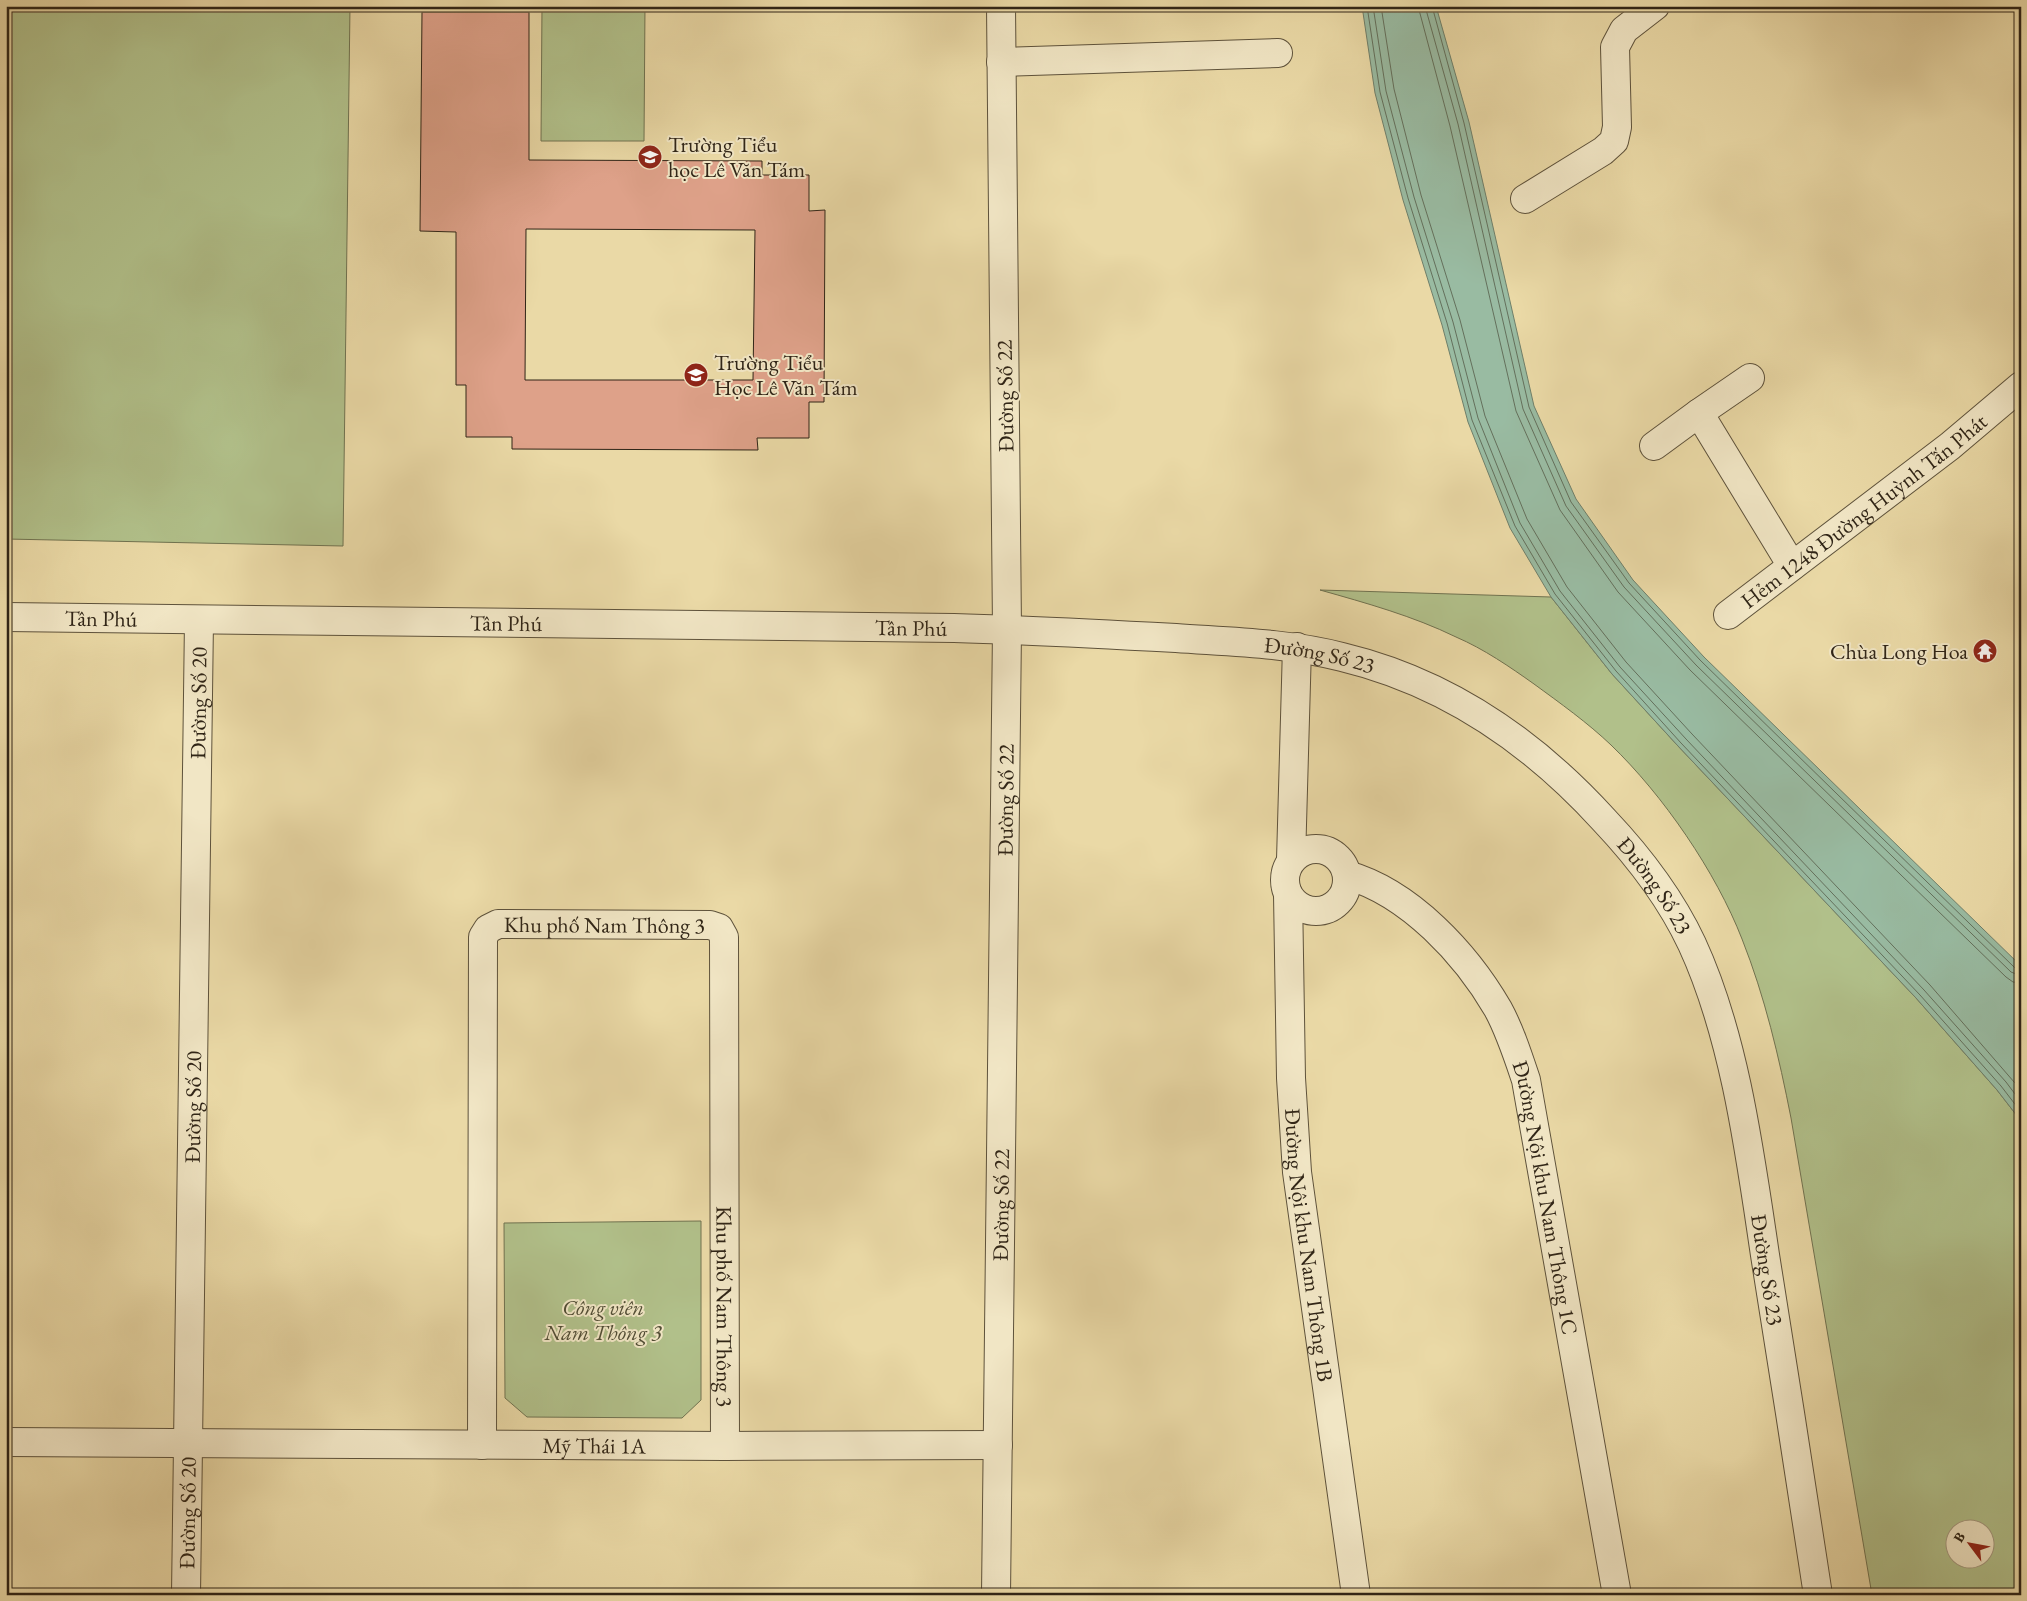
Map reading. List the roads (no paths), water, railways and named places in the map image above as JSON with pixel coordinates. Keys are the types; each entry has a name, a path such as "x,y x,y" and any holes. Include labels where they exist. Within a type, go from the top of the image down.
{"street":[{"name":"Đường Số 22","path":"996,1595 1007,629 1001,6"},
{"path":"1525,199 1603,152 1614,141 1617,127 1615,47 1624,30 1655,6"},
{"path":"1001,62 1278,53"},
{"path":"1654,446 1750,378"},
{"name":"Hẻm 1248 Đường Huỳnh Tấn Phát","path":"1728,615 1950,446 2021,386"},
{"path":"1699,413 1792,566"},
{"name":"Tân Phú","path":"6,617 1007,629"},
{"name":"Đường Số 20","path":"186,1595 199,620"},
{"name":"Đường Số 23","path":"1007,629 1297,647 1344,657 1406,678 1459,702 1496,724 1542,759 1591,805 1639,860 1679,918 1694,948 1708,986 1732,1069 1745,1128 1818,1595"},
{"path":"1291,860 1298,854 1312,848 1334,854 1341,860 1347,875 1346,887 1340,900 1323,910 1303,908 1288,894 1285,885 1285,875 1291,860 1297,647"},
{"name":"Đường Nội khu Nam Thông 1C","path":"1347,875 1369,882 1383,890 1423,919 1443,938 1478,979 1498,1010 1515,1046 1526,1080 1617,1595"},
{"name":"Đường Nội khu Nam Thông 1B","path":"1288,894 1291,1078 1297,1172 1356,1595"},
{"name":"Khu phố Nam Thông 3","path":"482,1445 483,937 488,929 498,924 710,924 719,928 724,937 725,1446"},
{"name":"Mỹ Thái 1A","path":"6,1442 725,1446 998,1445"}],"water":[{"path":"1362,6 1436,6 1469,122 1534,406 1576,499 1633,580 1704,657 2021,966 2021,1121 1997,1090 1916,998 1612,674 1551,597 1510,528 1468,422 1442,325 1403,200 1375,93"}],"place":[{"name":"Trường Tiểu học Lê Văn Tám","path":"650,157"},
{"name":"Trường Tiểu Học Lê Văn Tám","path":"696,375"},
{"name":"Chùa Long Hoa","path":"1985,651"}],"park label":[{"name":"Công viên Nam Thông 3","path":"603,1320"}]}
